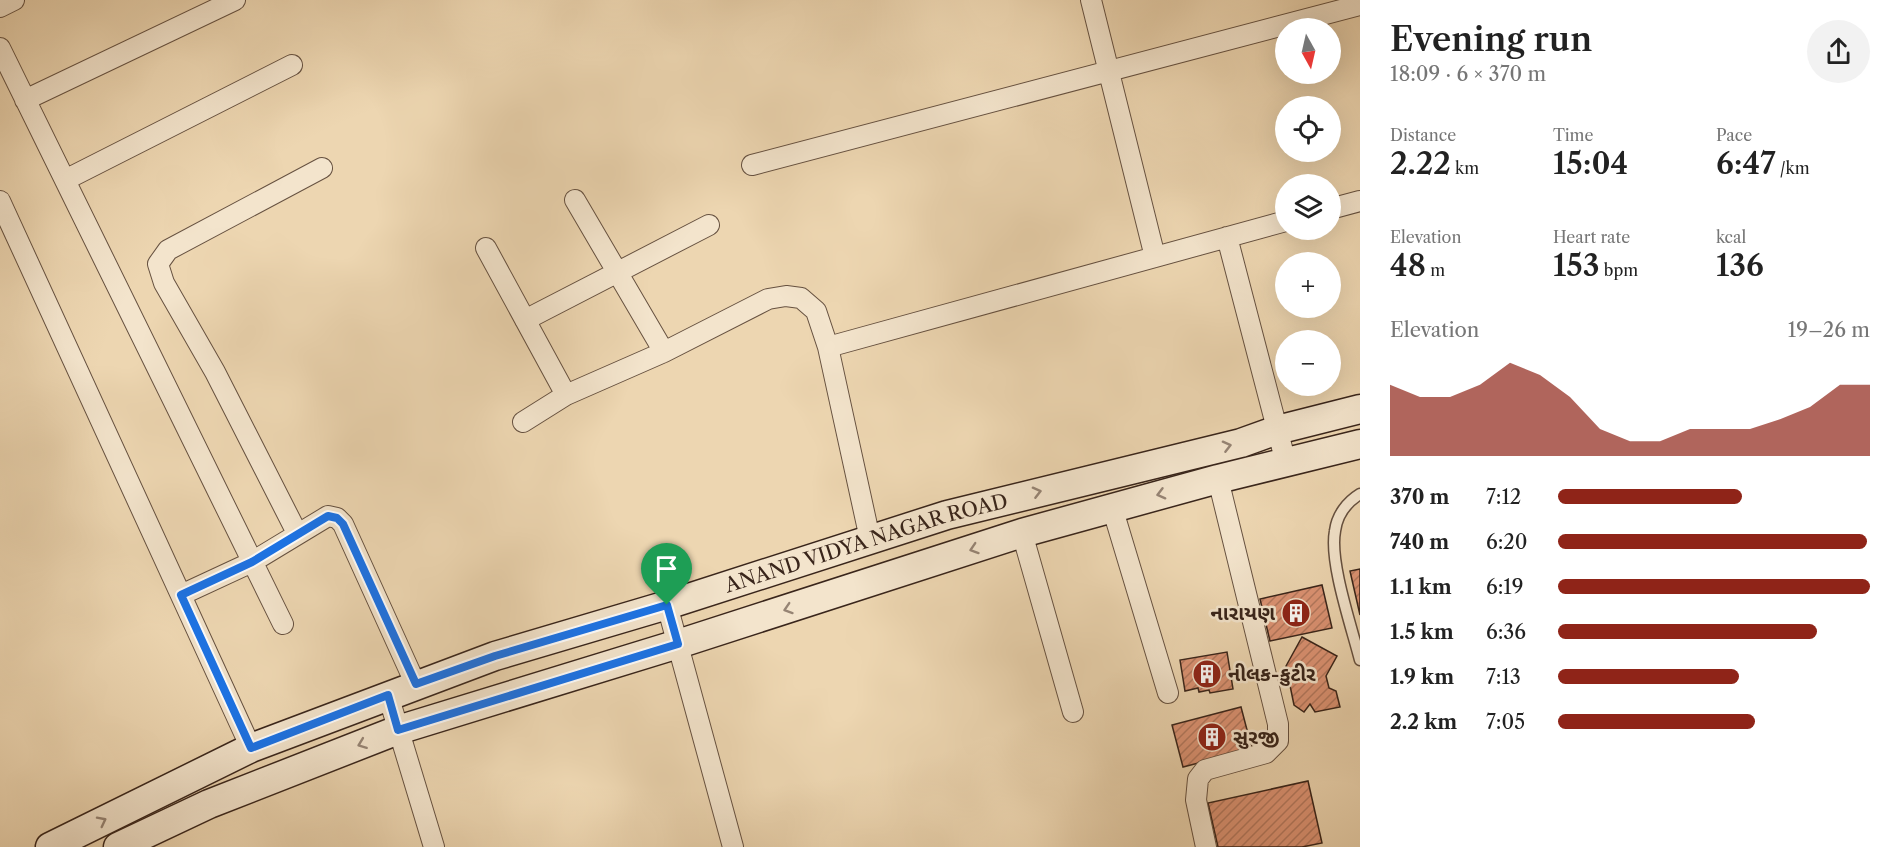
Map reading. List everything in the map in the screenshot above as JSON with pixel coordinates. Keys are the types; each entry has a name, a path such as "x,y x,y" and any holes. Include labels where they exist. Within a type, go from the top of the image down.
{"main road":[{"name":"ANAND VIDYA NAGAR ROAD","path":"50,847 251,748 495,656 667,605 947,514 1240,443 1277,430 1360,409"},
{"name":"ANAND VIDYA NAGAR ROAD","path":"118,847 209,804 398,730 678,644 1022,533 1218,479 1360,444"}],"street":[{"path":"0,7 14,0"},
{"path":"25,100 235,0"},
{"path":"1091,0 1155,257"},
{"path":"752,165 1360,5"},
{"path":"0,48 283,624"},
{"path":"65,180 292,65"},
{"path":"297,533 215,372 164,284 158,264 168,250 322,168"},
{"path":"575,200 664,352"},
{"path":"0,201 251,748"},
{"path":"1341,206 1360,201"},
{"path":"828,347 1275,224"},
{"path":"525,320 709,225"},
{"path":"1227,237 1286,463"},
{"path":"486,248 566,395"},
{"path":"523,423 566,395 664,352 768,299 786,296 801,298 816,311 828,347 870,539"},
{"path":"1206,847 1196,800 1198,779 1205,770 1266,753 1278,741 1278,724 1218,479"},
{"path":"1112,507 1168,693"},
{"path":"181,595 252,562 328,516 337,518 343,524 416,684"},
{"path":"1022,533 1073,712"},
{"path":"667,605 733,847"},
{"path":"388,695 434,847"}],"lane":[{"path":"1360,494 1352,499 1341,513 1335,532 1335,554 1360,660"}],"building":[{"path":"1360,569 1360,615 1350,571"},
{"name":"નારાયણ","path":"1322,585 1332,628 1270,641 1260,599"},
{"path":"1302,637 1337,656 1326,676 1329,688 1336,691 1340,707 1315,712 1310,704 1304,712 1294,705 1286,666"},
{"name":"નીલક-કુટીર","path":"1227,652 1233,689 1210,693 1209,690 1199,692 1198,688 1185,691 1180,660"},
{"name":"સુરજી","path":"1241,707 1252,749 1183,767 1172,725"},
{"path":"1308,781 1322,843 1302,847 1218,847 1208,803"}],"place":[{"name":"નારાયણ","path":"1296,613"},
{"name":"નીલક-કુટીર","path":"1207,674"},
{"name":"સુરજી","path":"1212,737"}],"route":[{"path":"328,516 337,518 343,524 416,684 495,656 667,605 678,644 398,730 388,695 251,748 181,595 252,562 328,516"}]}
